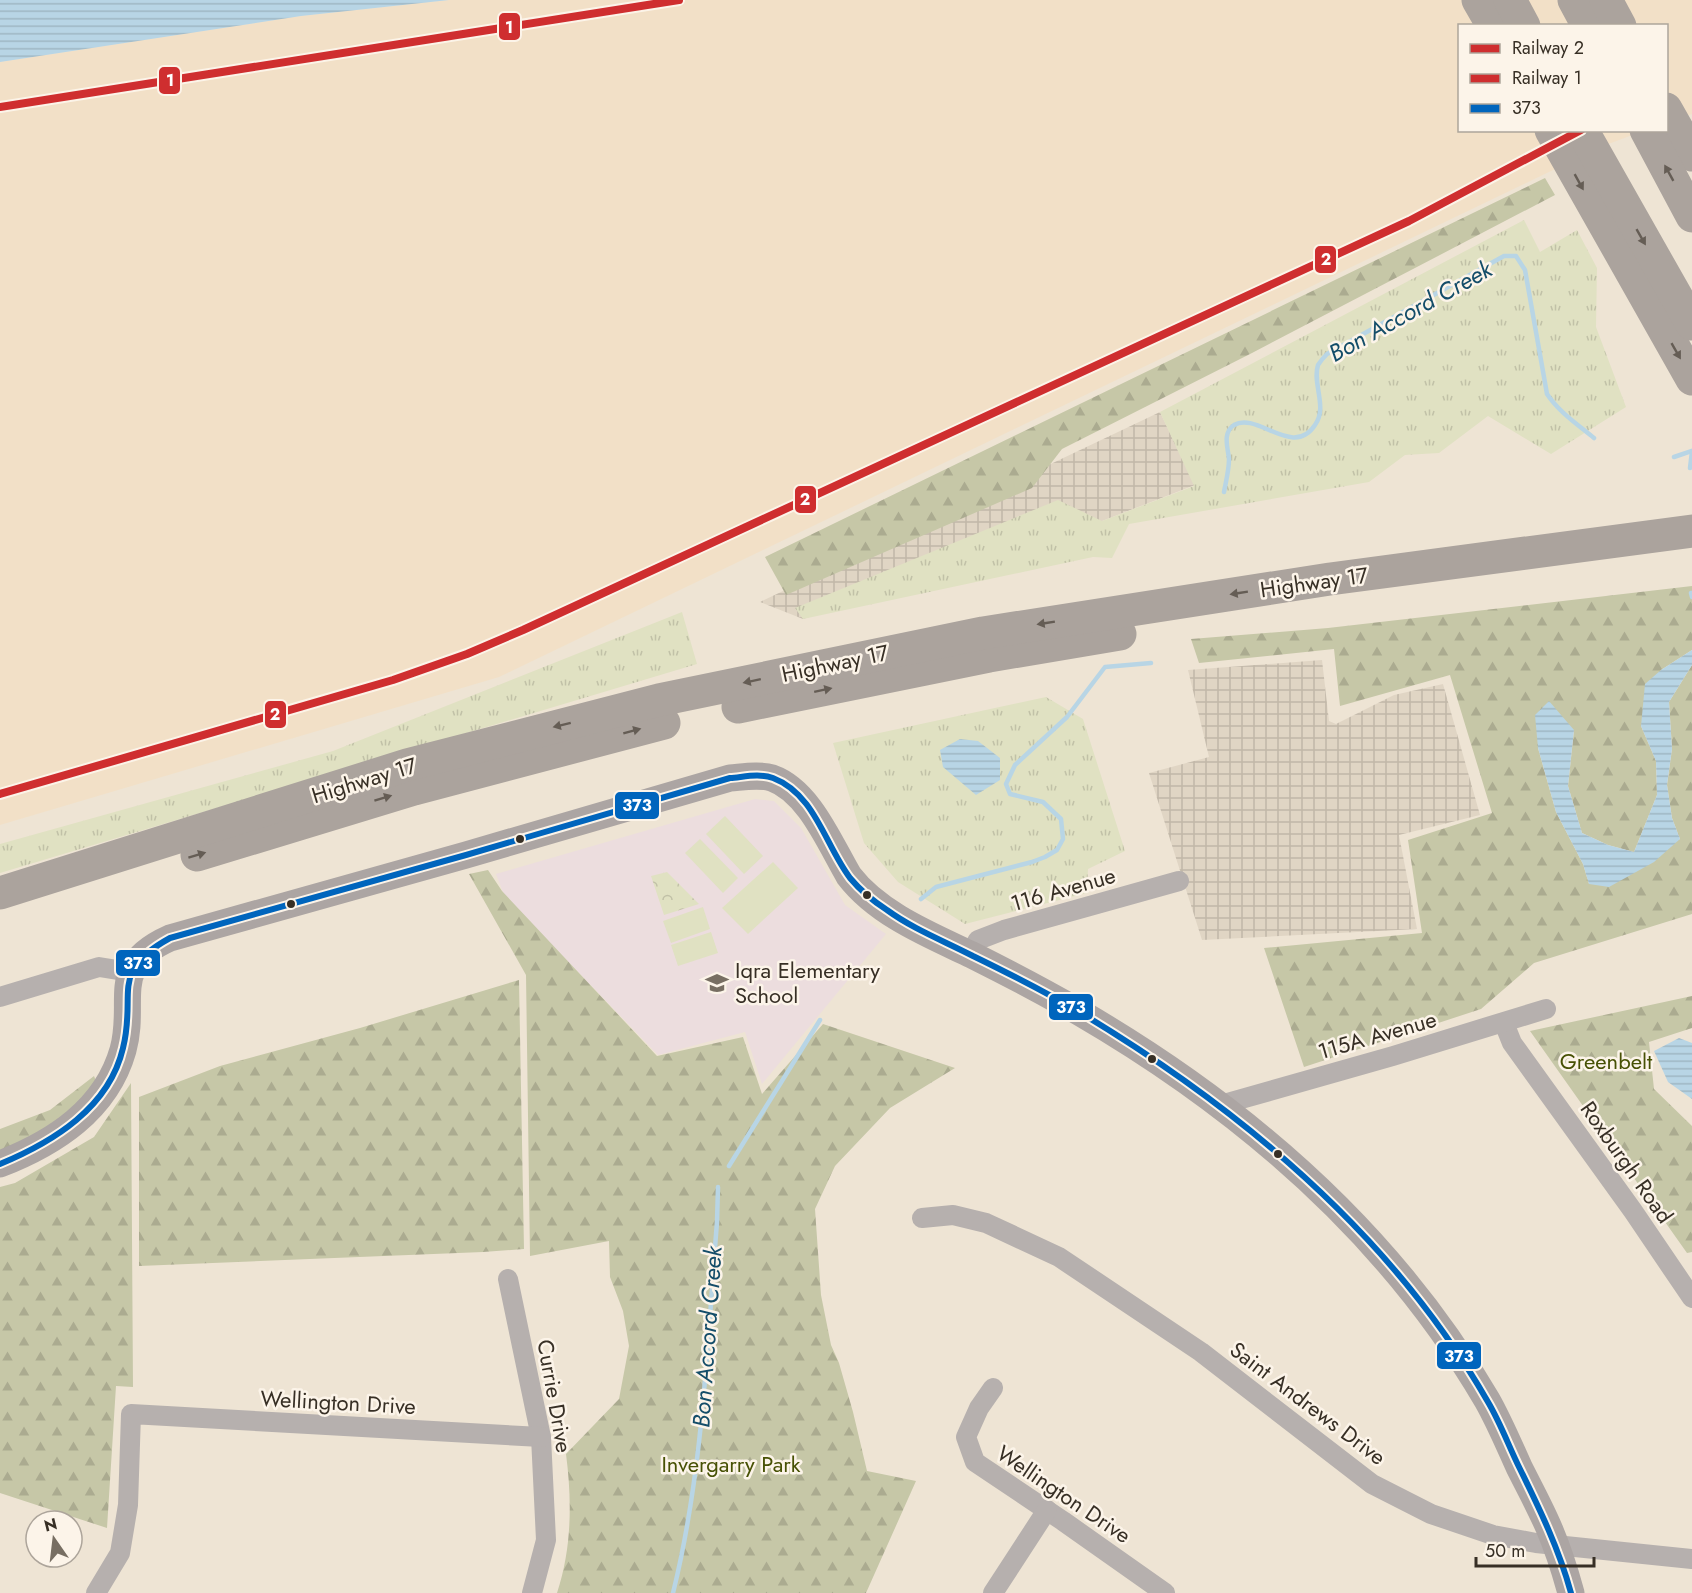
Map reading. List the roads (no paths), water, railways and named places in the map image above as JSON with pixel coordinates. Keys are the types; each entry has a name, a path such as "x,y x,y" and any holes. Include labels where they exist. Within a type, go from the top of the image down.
{"highway":[{"path":"1478,0 1491,24"},
{"path":"1510,0 1523,24"},
{"path":"1574,0 1587,24"},
{"path":"1606,0 1619,24"},
{"path":"1668,113 1692,155"},
{"path":"1552,132 1692,379"},
{"path":"1583,132 1692,324"},
{"path":"1647,132 1692,216"},
{"name":"Highway 17","path":"0,893 407,765 659,700 983,633 1330,579 1692,531"},
{"name":"Highway 17","path":"0,915 414,789 662,723 989,656 1332,600 1692,552"}],"street":[{"path":"0,1164 60,1135 99,1098 116,1071 124,1047 130,972 139,958 152,946 170,938 730,778 770,777 795,791 807,805 857,886 900,918 947,945 970,954 1037,989 1126,1040 1220,1105 1263,1138 1322,1192 1381,1254 1428,1313 1488,1402 1549,1528 1571,1593"},
{"name":"116 Avenue","path":"970,954 978,940 1004,930 1179,881"},
{"path":"0,998 99,968 130,972"},
{"name":"115A Avenue","path":"1220,1105 1546,1009"},
{"name":"Roxburgh Road","path":"1504,1023 1512,1043 1692,1298"},
{"name":"Saint Andrews Drive","path":"922,1218 953,1215 986,1224 1066,1261 1201,1352 1372,1484 1431,1514 1493,1535 1556,1546 1692,1559"},
{"name":"Currie Drive","path":"508,1279 541,1437 546,1540 532,1593"},
{"name":"Wellington Drive","path":"993,1388 979,1408 966,1437 975,1462 1165,1593"},
{"name":"Wellington Drive","path":"96,1593 120,1552 128,1505 131,1414 541,1437"},
{"path":"993,1593 1047,1510"}],"water":[{"path":"0,0 449,0 301,16 0,62"},
{"path":"1692,650 1692,665 1669,702 1672,749 1667,785 1672,818 1680,839 1654,862 1609,887 1589,884 1583,864 1556,812 1538,748 1535,715 1549,701 1574,730 1568,786 1582,833 1608,845 1634,852 1657,795 1656,761 1641,726 1645,684 1661,670"},
{"path":"960,739 978,741 1000,758 1000,780 976,795 943,767 940,750"},
{"path":"1679,1038 1692,1043 1692,1099 1668,1082 1654,1051"}],"waterway":[{"name":"Bon Accord Creek","path":"1224,492 1229,463 1227,436 1230,428 1243,422 1286,436 1296,437 1306,434 1319,418 1317,372 1318,365 1327,354 1504,256 1516,256 1525,270 1547,394 1563,412 1594,438"},
{"name":"Bon Accord Creek","path":"1674,457 1692,451"},
{"path":"1690,468 1692,451"},
{"path":"1691,593 1692,597"},
{"name":"Bon Accord Creek","path":"921,899 936,887 1032,862 1057,850 1063,839 1061,819 1043,802 1010,794 1006,784 1015,765 1067,717 1105,667 1151,663"},
{"name":"Bon Accord Creek","path":"729,1166 820,1020"},
{"name":"Bon Accord Creek","path":"673,1593 683,1547 697,1455 707,1362 718,1187"}],"rail line":[{"name":"1","path":"0,107 679,0"},
{"name":"2","path":"0,794 393,680 467,654 1409,221 1577,132"}],"place":[{"name":"Iqra Elementary School","path":"717,983"}],"park label":[{"name":"Greenbelt","path":"1606,1061"},
{"name":"Invergarry Park","path":"731,1464"}]}
